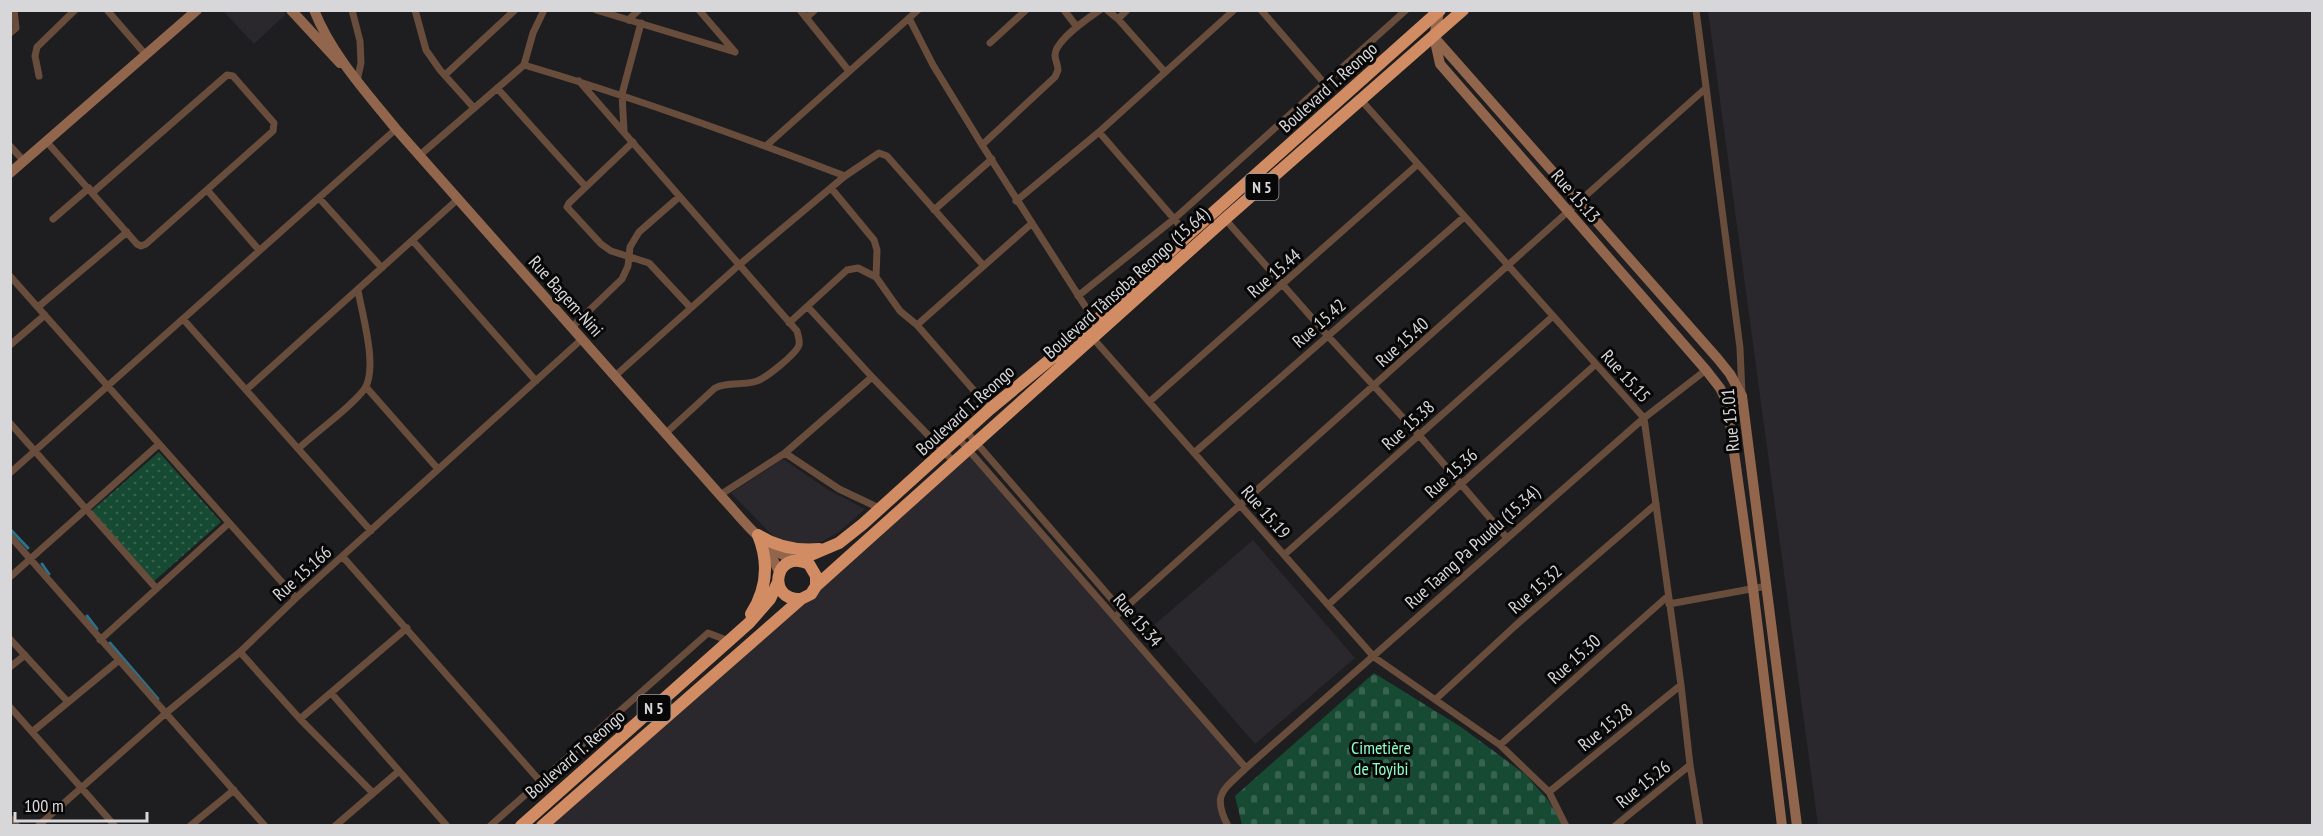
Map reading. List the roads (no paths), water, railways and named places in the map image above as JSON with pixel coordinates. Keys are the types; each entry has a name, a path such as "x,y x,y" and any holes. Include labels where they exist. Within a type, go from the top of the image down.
{"highway":[{"name":"Boulevard Tânsoba Reongo (15.64)","path":"542,825 801,599 811,594 816,586 954,462 967,440 1225,219 1463,10"},
{"name":"Boulevard T. Reongo","path":"797,560 829,548 849,536 945,452 967,440 990,409 1094,330 1188,235 1439,11"},
{"path":"761,538 790,548 829,548"},
{"path":"739,632 754,609 764,584 764,555 761,538"},
{"path":"797,560 809,564 815,571 816,586"},
{"name":"N 5","path":"779,577 785,564 797,560"},
{"name":"Boulevard T. Reongo","path":"521,825 739,632 770,599 779,577"},
{"path":"779,577 786,596 801,599"}],"main road":[{"path":"291,10 335,59 347,69"},
{"path":"314,10 323,31 347,69"},
{"path":"10,172 145,54 198,11"},
{"name":"Rue 15.13","path":"1439,11 1434,37 1440,64 1706,370"},
{"name":"Rue 15.13","path":"1434,37 1719,359 1742,396"},
{"name":"Rue Bagem-Nini","path":"347,69 396,129 571,328 761,538"},
{"name":"Rue 15.01","path":"1706,370 1720,388 1730,413 1782,825"},
{"name":"Rue 15.01","path":"1742,396 1797,825"},
{"path":"761,538 782,555 797,560"},
{"path":"761,538 779,577"}],"street":[{"path":"10,33 16,28 14,10"},
{"path":"39,76 35,56 37,47 75,10"},
{"path":"106,10 145,54"},
{"path":"352,10 360,41 361,63 357,81"},
{"path":"415,10 426,50 474,108"},
{"path":"445,75 514,10"},
{"path":"420,155 524,64 533,33 544,10"},
{"path":"596,10 735,52 699,10"},
{"path":"628,20 639,10"},
{"path":"800,10 849,71"},
{"path":"806,18 815,10"},
{"path":"767,145 918,10"},
{"path":"990,43 1026,10"},
{"path":"1064,10 1077,27"},
{"path":"982,145 1055,77 1058,70 1056,50 1077,27 1100,10"},
{"path":"1107,10 1118,19 1165,72"},
{"path":"1118,19 1127,10"},
{"path":"1016,201 1099,132 1234,10"},
{"path":"1261,10 1325,84"},
{"path":"1078,296 1174,219 1406,10"},
{"name":"Rue 15.01","path":"1696,10 1740,348 1742,396"},
{"name":"Rue 15.19","path":"909,18 933,65 1016,201 1078,296 1094,330 1149,402 1374,657 1500,745 1549,792 1566,825"},
{"path":"624,131 622,94 640,24"},
{"path":"524,64 622,94 767,145 845,176"},
{"path":"46,141 90,190 137,244 141,246 208,191 275,127 274,123 231,75 227,75 90,190 53,219"},
{"path":"579,81 799,337 799,346 790,356 758,381 721,385 710,391 666,433"},
{"path":"496,88 586,187"},
{"name":"Rue 15.40","path":"1115,617 1509,267 1706,88"},
{"name":"Rue 15.15","path":"1361,100 1644,418 1700,825"},
{"path":"10,472 396,129"},
{"path":"1099,132 1188,235"},
{"path":"633,142 567,207 601,244 611,251 649,263 691,308"},
{"path":"10,146 24,161"},
{"path":"615,376 739,265 845,176 874,155 883,154 983,266"},
{"path":"934,210 992,159"},
{"name":"Rue 15.44","path":"1149,402 1417,165"},
{"path":"831,188 874,240 877,250 876,277"},
{"path":"208,191 259,250"},
{"path":"571,328 622,279 628,266 630,247 639,232 679,197"},
{"path":"319,198 382,268"},
{"path":"246,390 458,199"},
{"name":"Rue 15.42","path":"1194,453 1464,217"},
{"path":"1225,219 1327,335 1376,386 1507,538"},
{"path":"917,325 1031,224"},
{"path":"38,307 127,232"},
{"path":"413,241 536,381"},
{"path":"789,323 847,270 858,268 876,277 900,311 917,325 990,409"},
{"path":"10,276 296,597"},
{"path":"299,448 366,387 370,367 369,348 358,290"},
{"path":"808,307 954,462"},
{"path":"10,345 45,315"},
{"name":"Rue 15.38","path":"1284,555 1552,317"},
{"path":"183,319 371,531"},
{"name":"Rue 15.166","path":"38,825 166,713 240,652 296,597 582,339"},
{"name":"Rue 15.36","path":"1328,605 1596,364"},
{"name":"Rue Taang Pa Puudu (15.34)","path":"1246,768 1644,418 1706,370"},
{"path":"720,495 785,453 872,377"},
{"path":"366,387 438,469"},
{"path":"10,423 156,588"},
{"path":"967,440 1122,611"},
{"name":"Rue 15.34","path":"967,440 1115,617 1246,768"},
{"path":"10,578 159,444"},
{"path":"785,453 839,489 881,509"},
{"name":"Rue 15.32","path":"1436,699 1515,626 1656,504"},
{"path":"100,639 229,522"},
{"path":"10,536 265,825"},
{"path":"343,557 540,781"},
{"path":"1669,604 1767,586"},
{"name":"Rue 15.30","path":"1500,745 1668,596"},
{"path":"300,719 407,628"},
{"path":"490,825 708,633 729,641"},
{"path":"10,639 67,701"},
{"path":"240,652 300,719 372,792"},
{"path":"10,667 25,655"},
{"path":"32,732 118,661"},
{"name":"Rue 15.28","path":"1549,792 1681,685"},
{"path":"332,694 447,825"},
{"path":"10,707 115,825"},
{"name":"Rue 15.26","path":"1615,825 1690,765"},
{"path":"1228,825 1219,804 1220,795 1246,768"},
{"path":"335,825 399,771"},
{"path":"190,825 234,790"},
{"path":"10,818 17,825"}],"waterway":[{"path":"10,529 28,548"},
{"path":"42,564 49,574"},
{"path":"87,616 97,629"},
{"path":"110,643 158,699"}],"park label":[{"name":"Cimetière de Toyibi","path":"1381,757"}]}
